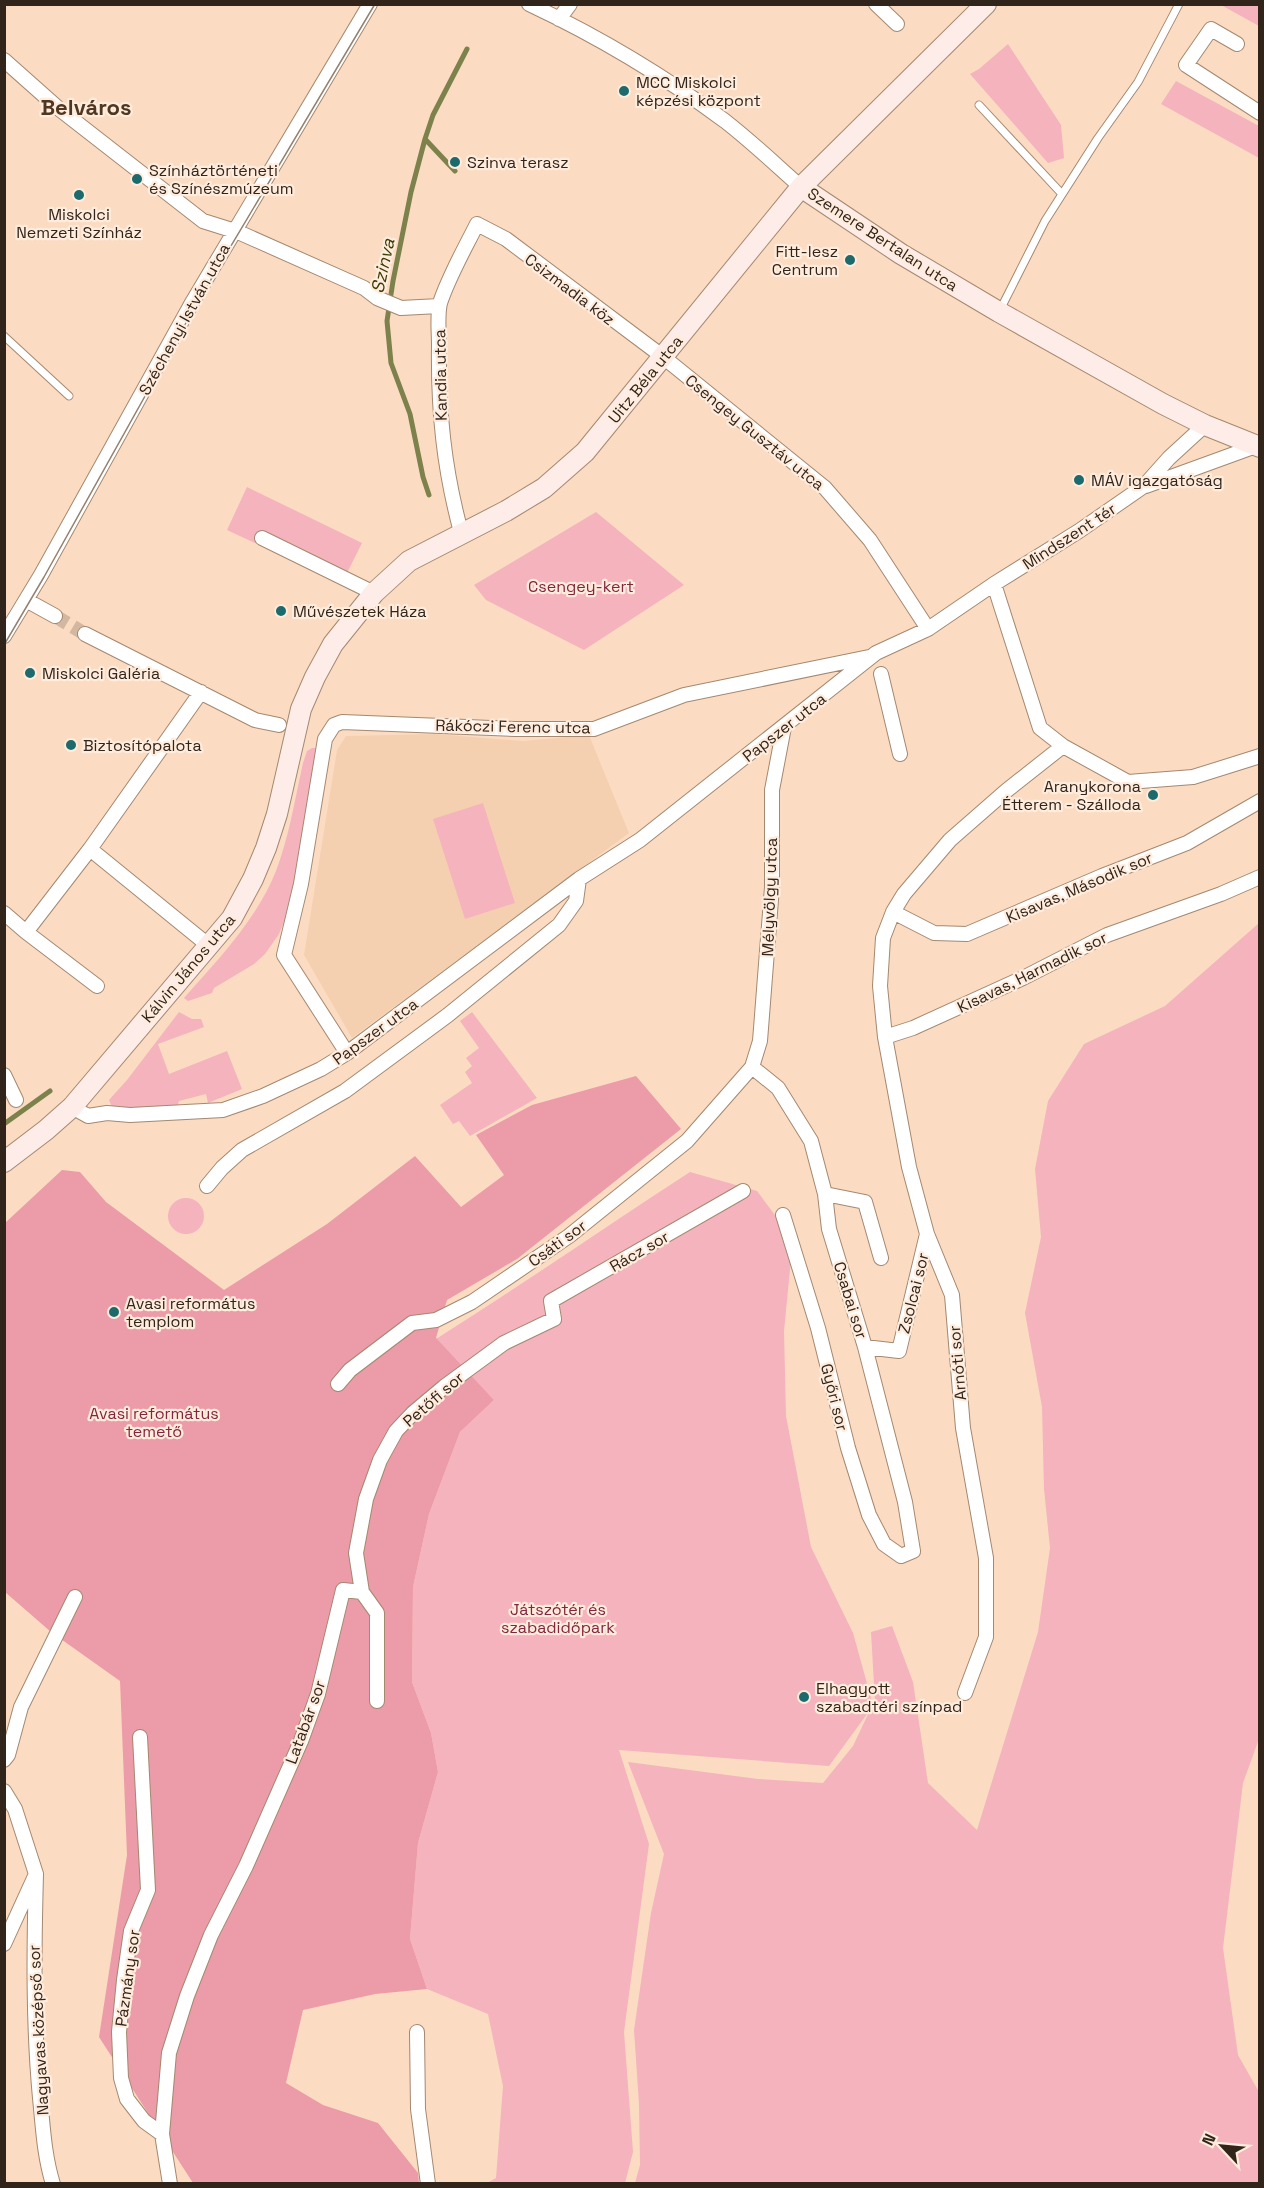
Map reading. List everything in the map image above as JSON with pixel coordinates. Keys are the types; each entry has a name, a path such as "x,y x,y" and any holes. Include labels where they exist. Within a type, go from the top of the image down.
{"street":[{"name":"Széchenyi István utca","path":"6,631 26,600 234,231 370,4"},
{"name":"Szemere Bertalan utca","path":"529,4 651,71 726,122 801,187 901,254 1153,399 1205,425 1258,447"},
{"path":"560,19 570,4"},
{"path":"876,4 897,24"},
{"name":"Uitz Béla utca","path":"288,726 333,644 374,593 409,561 461,532 506,512 544,488 585,452 801,187 986,4"},
{"path":"1237,44 1211,29 1186,65 1260,113"},
{"path":"4,60 58,108 203,221 234,231 364,288 401,308 439,306"},
{"name":"Csizmadia köz","path":"477,224 506,239 662,356"},
{"name":"Kandia utca","path":"461,532 449,489 443,441 438,374 439,306 452,273 477,224"},
{"name":"Csengey Gusztáv utca","path":"662,356 825,488 870,540 928,628"},
{"name":"Mindszent tér","path":"994,584 1079,531 1144,486 1169,458 1205,425"},
{"name":"Mindszent tér","path":"1144,486 1258,447"},
{"path":"262,538 374,593"},
{"path":"994,584 1040,728 1054,741 1128,782 1193,777 1260,756"},
{"name":"Papszer utca","path":"72,1107 88,1116 107,1113 130,1115 223,1110 263,1096 321,1069 347,1053 579,879 640,840 874,655 928,628 994,584"},
{"path":"26,600 55,616"},
{"path":"85,634 255,720 288,726"},
{"name":"Rákóczi Ferenc utca","path":"347,1053 284,955 301,884 325,739 334,725 342,722 515,729 594,729 684,695 874,655"},
{"path":"881,674 900,754"},
{"path":"26,932 90,849 201,692"},
{"name":"Kálvin János utca","path":"4,1162 72,1107 232,918 253,879 277,814 288,726"},
{"name":"Mélyvölgy utca","path":"753,1067 760,1041 772,887 772,790 784,727"},
{"name":"Arnóti sor","path":"965,1693 986,1637 986,1558 963,1428 952,1295 927,1234 909,1167 885,1037 880,986 883,938 893,912 904,894 950,840 1006,791 1063,746"},
{"name":"Kisavas, Második sor","path":"893,912 934,933 967,934 1102,876 1187,843 1260,801"},
{"path":"90,849 208,945"},
{"name":"Kisavas, Harmadik sor","path":"885,1037 913,1028 1023,978 1107,935 1260,877"},
{"name":"Papszer utca","path":"207,1186 242,1150 345,1091 447,1015 559,925 576,901 579,879"},
{"path":"4,913 96,986"},
{"name":"Csabai sor","path":"753,1067 778,1088 811,1141 825,1194 829,1229 865,1347 905,1502 913,1551"},
{"name":"Csáti sor","path":"338,1384 350,1370 412,1323 436,1320 472,1302 569,1236 687,1141 753,1067"},
{"path":"4,1075 16,1100"},
{"name":"Rácz sor","path":"554,1319 551,1300 743,1191"},
{"path":"825,1194 864,1202 881,1258"},
{"name":"Győri sor","path":"783,1215 818,1328 848,1448 868,1515 884,1544 901,1556 913,1551"},
{"name":"Zsolcai sor","path":"865,1347 899,1351 927,1234"},
{"name":"Petőfi sor","path":"362,1592 356,1553 366,1499 380,1460 396,1431 413,1413 477,1361 504,1343 554,1319"},
{"name":"Latabár sor","path":"162,2134 169,2053 187,1996 211,1935 246,1866 301,1741 318,1694 343,1590 362,1592"},
{"path":"362,1592 377,1613 377,1701"},
{"path":"4,1760 8,1755 21,1707 75,1597"},
{"name":"Pázmány sor","path":"140,1737 148,1890 131,1931 119,2032 121,2078 127,2099 144,2121 162,2134"},
{"name":"Nagyavas középső sor","path":"4,1791 15,1809 36,1874 33,1962 38,2073 46,2161 53,2184"},
{"path":"4,1944 36,1874"},
{"path":"417,2032 418,2109 428,2184"},
{"path":"162,2134 170,2184"},
{"path":"45,2184 46,2161"}],"lane":[{"path":"999,312 1045,221 1098,138 1138,82 1179,4"},
{"path":"979,105 1062,194"},
{"path":"4,336 69,396"},
{"path":"874,655 881,674"}],"shaded area":[{"path":"435,734 523,741 589,735 629,833 352,1038 304,955 337,750 346,736"}],"green space":[{"path":"1221,5 1259,5 1259,26"},
{"path":"1008,44 1061,125 1064,158 1048,163 970,74"},
{"path":"1176,81 1259,126 1259,158 1161,104"},
{"path":"247,487 362,543 347,573 263,532 257,544 227,530"},
{"name":"Csengey-kert","path":"596,512 684,585 584,650 486,600 474,585"},
{"path":"318,748 291,904 279,934 265,954 254,964 214,988 212,993 188,1001 184,998 236,938 268,889 285,845 303,763 307,751"},
{"path":"483,803 515,903 465,919 433,819"},
{"name":"Játszótér és szabadidőpark","path":"1259,923 1260,1736 1243,1783 1223,1948 1238,2055 1259,2092 1259,2183 635,2183 640,2165 634,2030 651,1913 664,1854 628,1762 758,1779 823,1783 853,1746 870,1710 829,1766 619,1750 649,1844 624,2032 633,2152 625,2183 487,2183 496,2178 503,2086 488,2014 427,1989 410,1939 418,1843 438,1772 431,1733 412,1682 413,1587 429,1514 460,1432 494,1400 436,1339 690,1172 757,1191 793,1239 784,1331 786,1416 811,1547 853,1633 873,1705 875,1701 871,1632 892,1626 913,1682 928,1783 977,1830 1038,1632 1050,1548 1044,1489 1042,1407 1025,1313 1041,1237 1035,1169 1048,1101 1084,1044 1165,1006"},
{"path":"179,1012 192,1019 201,1019 204,1027 158,1044 169,1074 227,1051 242,1089 208,1103 206,1094 179,1101 177,1107 126,1109 112,1107 109,1100"},
{"path":"472,1012 537,1098 470,1136 459,1121 453,1124 440,1105 472,1083 465,1072 472,1066 466,1058 479,1048 460,1021"},
{"name":"Avasi református temető","path":"636,1076 681,1129 517,1259 447,1300 436,1338 494,1400 460,1432 429,1514 413,1587 412,1682 431,1733 438,1772 418,1843 410,1939 427,1989 375,1994 303,2010 286,2083 323,2105 378,2123 418,2173 419,2183 193,2183 99,2037 127,1855 120,1681 51,1632 5,1592 5,1223 62,1170 80,1172 106,1202 224,1290 327,1224 415,1156 461,1207 504,1175 476,1135 532,1105"},
{"path":"186,1198 199,1203 204,1216 199,1229 186,1234 173,1229 168,1216 173,1203"}],"waterway":[{"name":"Szinva","path":"429,495 410,414 391,363 387,321 411,192 425,139 433,115 467,49"},
{"path":"425,139 455,171"},
{"name":"Szinva","path":"4,1124 50,1091"}],"tunnel":[{"path":"55,616 85,634"}],"tram line":[{"path":"4,645 197,303 375,4"}],"place":[{"name":"MCC Miskolci képzési központ","path":"624,91"},
{"name":"Szinva terasz","path":"455,162"},
{"name":"Színháztörténeti és Színészmúzeum","path":"137,179"},
{"name":"Miskolci Nemzeti Színház","path":"79,195"},
{"name":"Fitt-lesz Centrum","path":"850,260"},
{"name":"MÁV igazgatóság","path":"1079,480"},
{"name":"Művészetek Háza","path":"281,611"},
{"name":"Miskolci Galéria","path":"30,673"},
{"name":"Biztosítópalota","path":"71,745"},
{"name":"Aranykorona Étterem - Szálloda","path":"1153,795"},
{"name":"Avasi református templom","path":"114,1312"},
{"name":"Elhagyott szabadtéri színpad","path":"804,1697"}],"district":[{"name":"Belváros","path":"86,107"}]}
